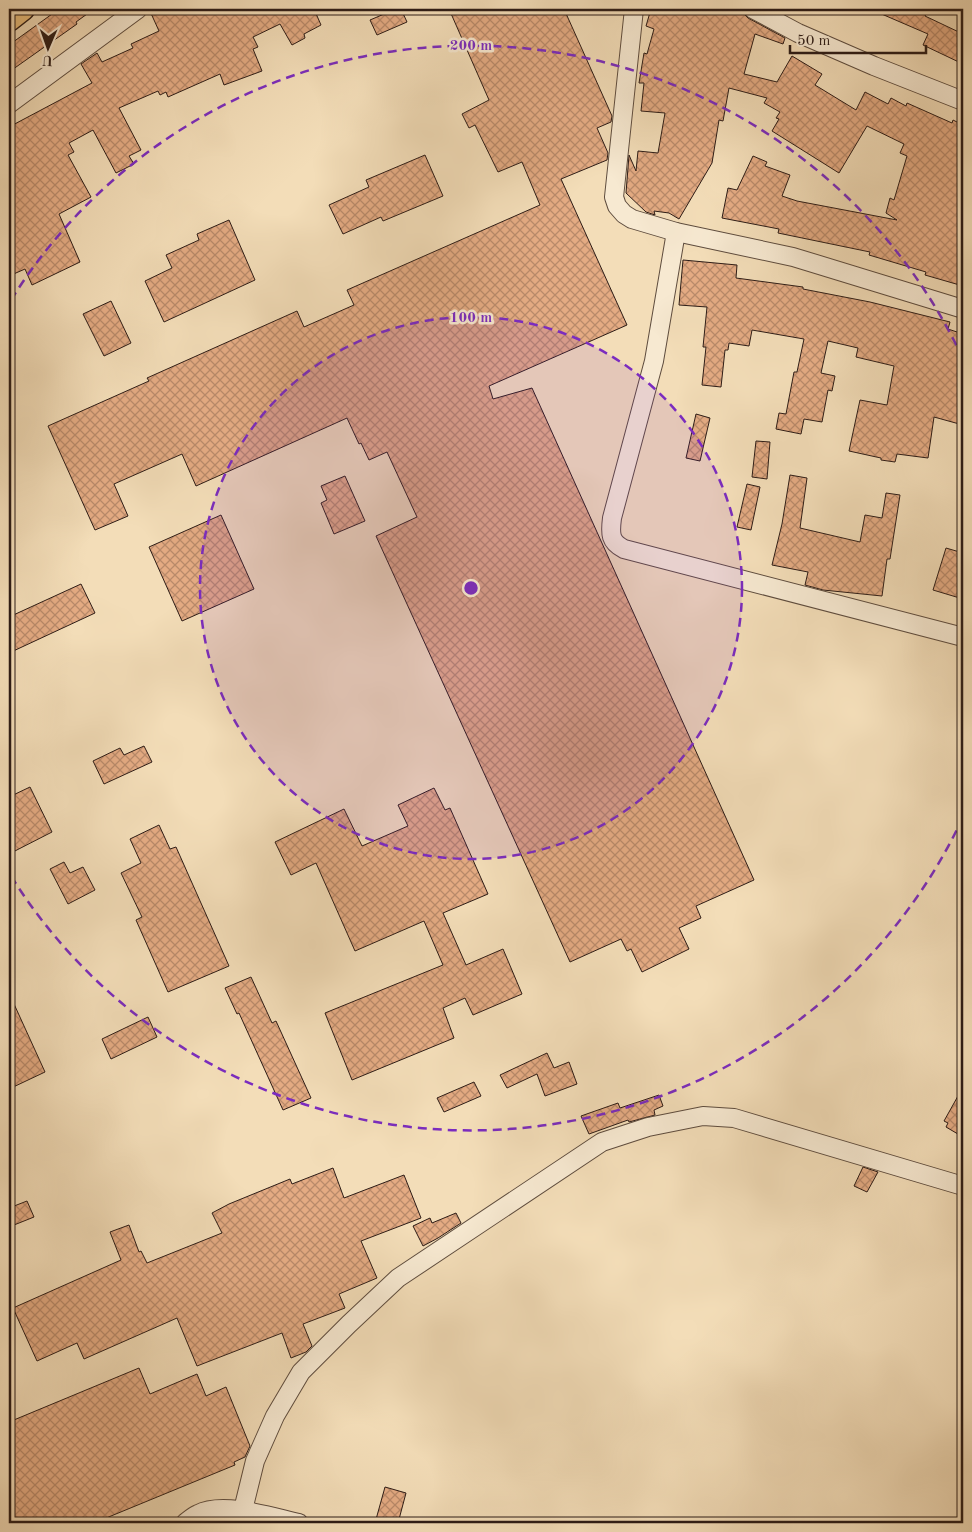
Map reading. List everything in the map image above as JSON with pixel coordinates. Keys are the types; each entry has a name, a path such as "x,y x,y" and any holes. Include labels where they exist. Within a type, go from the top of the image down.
{"main road":[{"path":"9,20 23,9"}],"street":[{"path":"9,104 138,9"},
{"path":"634,9 614,197 617,206 624,214 632,219 676,232 793,257 946,303 963,310"},
{"path":"753,9 798,33 874,66 963,101"},
{"path":"676,232 654,361 612,518 612,537 616,545 624,549 963,638"},
{"path":"243,1510 255,1461 275,1416 301,1372 348,1324 398,1278 602,1142 677,1121 716,1115 734,1118 963,1186"},
{"path":"185,1523 197,1514 210,1510 243,1510 298,1523"}],"building":[{"path":"59,9 94,9 76,22 77,24 9,72 9,45"},
{"path":"149,9 314,9 321,25 304,34 305,38 292,45 280,24 253,37 258,47 253,49 262,71 224,85 220,74 168,97 166,92 160,95 158,91 119,108 141,150 129,156 134,164 116,173 93,130 69,143 74,152 68,155 91,197 59,214 80,262 32,285 25,269 9,276 9,127 92,83 81,64 97,53 102,62 133,48 131,44 159,31"},
{"path":"396,9 401,9 407,22 377,35 370,20"},
{"path":"449,9 564,9 612,116 611,122 597,128 608,153 607,160 561,179 627,325 489,386 493,399 532,388 754,880 696,906 701,918 679,928 689,949 642,972 631,949 627,951 621,939 570,962 376,536 417,517 387,452 369,460 347,418 196,486 182,454 114,484 128,516 95,530 48,426 149,381 147,378 297,311 304,327 354,305 347,290 540,205 522,162 498,172 475,125 469,128 462,114 489,100"},
{"path":"651,9 742,9 748,18 785,38 783,44 755,34 744,74 777,82 792,56 822,74 815,85 856,110 865,92 888,104 891,98 906,106 907,103 952,123 953,120 963,125 963,286 925,275 926,272 869,255 870,252 778,233 779,229 722,218 728,188 737,190 753,156 767,162 765,166 790,175 782,196 797,201 897,220 886,213 890,198 894,200 907,156 900,153 904,144 867,126 839,173 772,131 779,119 776,118 780,112 764,103 767,98 729,88 723,121 719,120 712,163 679,219 669,213 654,211 655,215 646,212 626,193 629,155 636,171 638,151 658,153 665,113 641,111 644,83 639,83 644,53 647,54 654,29 646,26"},
{"path":"870,9 929,9 925,16 963,34 963,64 923,45 928,34"},
{"path":"425,155 443,196 383,221 381,217 343,234 329,205 369,187 366,180"},
{"path":"229,220 255,280 164,322 145,281 172,268 166,255 199,240 197,234"},
{"path":"683,260 737,265 736,278 803,287 803,289 870,302 950,322 948,329 963,334 963,425 934,417 928,458 897,454 895,462 849,451 860,400 887,405 894,366 856,357 858,348 828,341 821,373 835,376 832,391 828,390 822,422 804,419 801,434 776,429 779,413 786,414 794,372 797,372 804,339 752,330 749,346 729,343 728,350 725,350 721,387 702,385 706,347 703,347 707,307 679,305"},
{"path":"111,301 131,343 104,356 83,314"},
{"path":"696,414 710,418 700,461 686,458"},
{"path":"756,441 770,442 767,479 752,477"},
{"path":"790,475 807,478 800,528 860,542 865,515 882,518 886,493 900,495 890,559 887,559 882,596 823,590 805,585 808,572 772,565 782,524"},
{"path":"345,476 365,521 334,534 321,503 327,500 321,486"},
{"path":"747,484 760,487 751,530 737,527"},
{"path":"221,515 254,589 182,621 149,547"},
{"path":"946,548 963,553 963,599 933,590"},
{"path":"81,584 95,613 9,653 9,617"},
{"path":"144,746 152,762 104,784 93,761 120,748 124,755"},
{"path":"30,787 52,832 9,854 9,797"},
{"path":"434,788 445,810 450,808 488,894 443,913 466,965 503,949 522,994 473,1015 465,998 443,1008 454,1038 352,1080 325,1013 443,965 424,921 355,951 316,863 291,875 275,842 344,809 362,846 408,826 398,805"},
{"path":"159,825 170,849 176,847 229,966 168,992 136,920 142,917 121,873 141,863 130,839"},
{"path":"64,862 70,873 83,867 95,890 68,904 50,869"},
{"path":"251,977 272,1023 276,1021 311,1098 283,1110 239,1013 237,1014 225,988"},
{"path":"9,993 45,1072 9,1089"},
{"path":"148,1017 157,1037 111,1059 102,1039"},
{"path":"547,1053 554,1068 569,1062 577,1084 545,1096 537,1074 507,1088 500,1075"},
{"path":"474,1082 481,1096 444,1112 437,1098"},
{"path":"963,1087 963,1137 946,1127 948,1123 944,1121"},
{"path":"659,1095 663,1106 654,1110 655,1115 629,1122 628,1120 589,1134 581,1116 618,1103 620,1108"},
{"path":"863,1167 878,1172 867,1192 854,1186"},
{"path":"333,1168 344,1198 404,1175 421,1218 361,1241 377,1278 339,1294 345,1308 303,1324 312,1346 306,1352 291,1358 282,1333 197,1366 177,1318 84,1359 77,1343 37,1361 13,1308 121,1260 110,1232 129,1225 139,1252 141,1251 147,1263 222,1233 212,1213 229,1204 290,1179 292,1184"},
{"path":"27,1201 34,1217 9,1227 9,1208"},
{"path":"456,1213 461,1223 423,1246 413,1226 430,1218 432,1223"},
{"path":"139,1368 150,1394 197,1374 206,1396 226,1387 250,1446 245,1457 234,1462 235,1465 94,1523 9,1523 9,1422"},
{"path":"385,1487 406,1493 398,1523 375,1523"}]}
